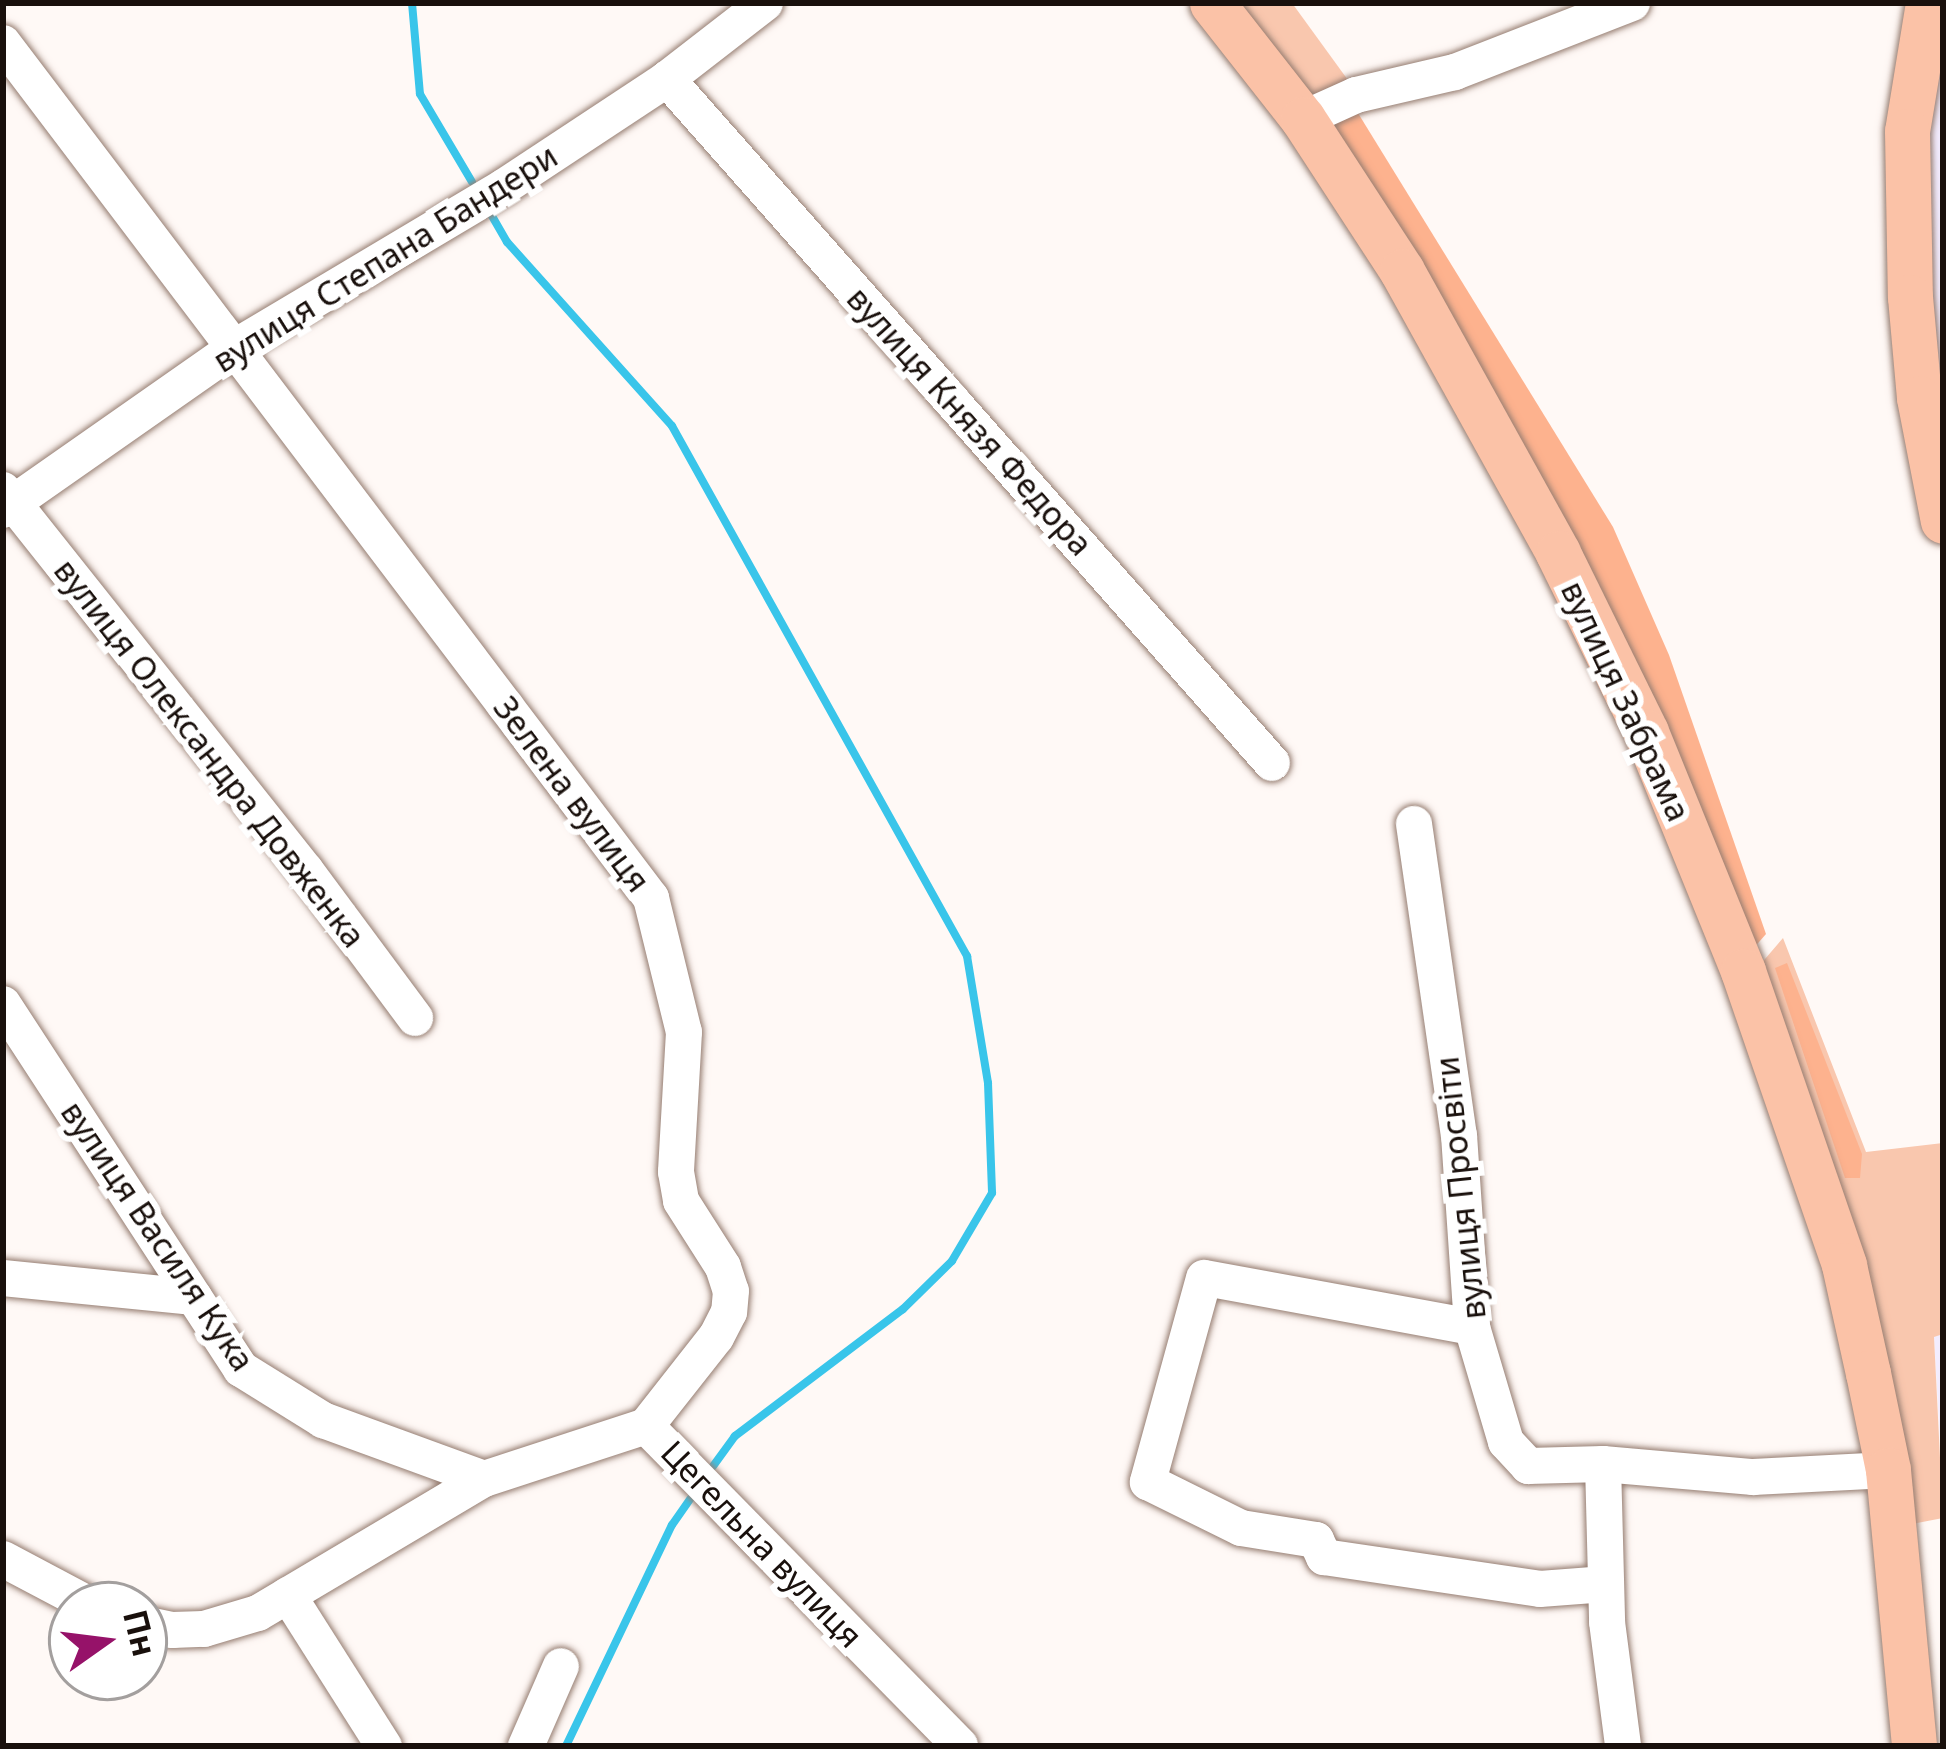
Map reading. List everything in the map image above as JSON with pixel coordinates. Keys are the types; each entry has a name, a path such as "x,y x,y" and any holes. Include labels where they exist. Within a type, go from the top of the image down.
{"main road":[{"name":"вулиця Забрама","path":"1212,3 1303,118 1413,291 1558,553 1646,732 1743,971 1844,1265 1888,1470 1914,1746"},
{"path":"1928,3 1907,131 1910,297 1919,398 1943,520"},
{"path":"1910,1696 1943,1653"}],"street":[{"path":"1303,118 1356,94 1455,72 1632,3"},
{"name":"вулиця Степана Бандери","path":"6,501 237,346 505,186 667,80 758,5"},
{"name":"Зелена вулиця","path":"3,43 651,898 684,1032 676,1172 681,1201 723,1267 731,1291 729,1312 716,1337 646,1426"},
{"name":"вулиця Князя Федора","path":"667,80 1272,763"},
{"name":"вулиця Олександра Довженка","path":"6,501 306,871 415,1018"},
{"name":"вулиця Просвіти","path":"1414,824 1459,1135 1472,1327 1506,1442 1528,1466 1603,1464 1753,1477 1888,1470"},
{"name":"вулиця Василя Кука","path":"3,1004 241,1369 322,1420 484,1479"},
{"path":"3,1278 194,1297"},
{"path":"1472,1327 1204,1278 1148,1482 1241,1528 1316,1540 1324,1557 1540,1589 1606,1584"},
{"name":"Цегельна вулиця","path":"168,1629 203,1629 258,1613 484,1479 646,1426 960,1746"},
{"path":"1603,1464 1606,1584 1623,1746"},
{"path":"3,1559 48,1583"},
{"path":"288,1595 384,1746"},
{"path":"526,1746 561,1666"}],"shaded area":[{"path":"1234,3 1292,3 1353,87 1313,104"},
{"path":"1943,3 1943,463 1918,132"},
{"path":"1353,105 1613,527 1669,655 1766,934 1752,950 1323,119"},
{"path":"1783,938 1866,1152 1943,1143 1943,1334 1934,1337 1943,1518 1912,1524 1759,966"},
{"path":"1787,963 1862,1154 1860,1178 1845,1178 1775,968"},
{"path":"1943,1334 1943,1495 1934,1336"}],"waterway":[{"path":"412,3 420,94 472,182"},
{"path":"492,216 507,242 672,426 967,956 988,1083 992,1193 952,1261 903,1309 735,1436 713,1466"},
{"path":"566,1746 672,1525 690,1499"}]}
